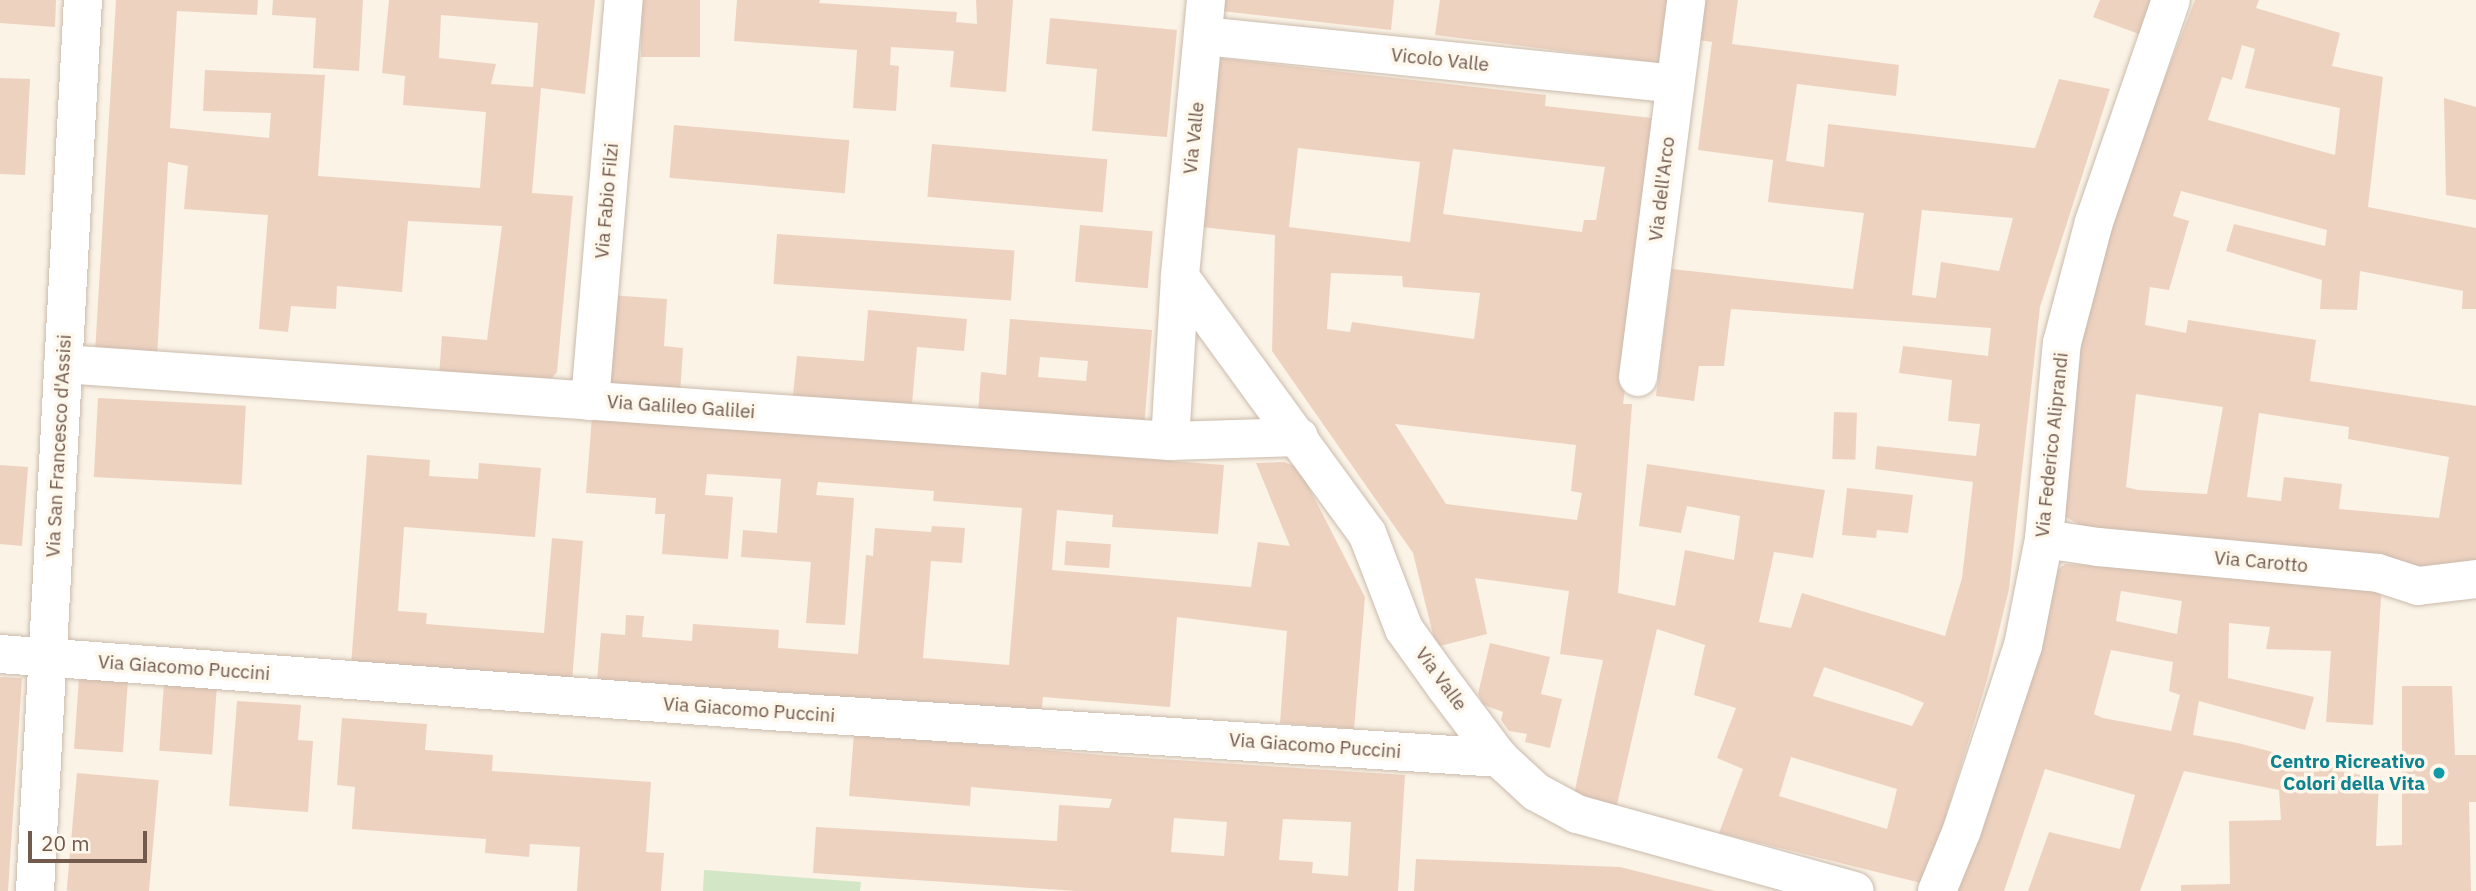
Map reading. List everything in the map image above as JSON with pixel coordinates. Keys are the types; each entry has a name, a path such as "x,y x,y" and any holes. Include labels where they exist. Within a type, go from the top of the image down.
{"street":[{"name":"Via San Francesco d'Assisi","path":"35,891 83,0"},
{"name":"Via Fabio Filzi","path":"590,401 624,0"},
{"name":"Via dell'Arco","path":"1638,377 1686,0"},
{"name":"Via Federico Aliprandi","path":"1937,891 1962,830 2023,646 2044,539 2062,343 2094,222 2171,0"},
{"name":"Vicolo Valle","path":"1205,18 1675,83"},
{"name":"Via Valle","path":"1170,441 1180,277 1205,18"},
{"name":"Via Valle","path":"1180,277 1367,533 1404,629 1499,758 1536,792 1577,814 1854,891"},
{"name":"Via Galileo Galilei","path":"63,364 1170,441 1299,437"},
{"name":"Via Carotto","path":"2044,539 2098,547 2378,573 2418,586 2476,579"},
{"name":"Via Giacomo Puccini","path":"0,654 769,711 1499,758"}],"green space":[{"path":"704,870 861,882 860,891 703,891"}],"building":[{"path":"0,0 56,0 55,27 0,23"},
{"path":"116,0 258,0 257,15 177,11 170,128 269,138 271,113 203,111 205,70 325,75 318,176 480,188 486,112 403,105 405,76 382,73 389,0 595,0 585,94 541,88 532,193 573,196 557,372 548,382 439,376 442,336 487,340 502,226 408,221 402,292 337,286 336,309 291,306 288,332 259,329 268,215 184,209 188,166 168,162 157,357 95,353","holes":["441,15 538,23 533,87 491,84 496,64 439,58"]},
{"path":"273,0 363,0 359,71 313,68 316,18 272,15"},
{"path":"641,0 700,0 700,57 641,57"},
{"path":"737,0 820,0 819,3 957,12 956,22 977,24 976,0 1013,0 1006,92 950,87 954,51 891,47 890,65 899,66 896,111 853,108 857,50 734,41"},
{"path":"1222,0 1394,0 1391,30 1221,11"},
{"path":"1440,0 1675,0 1667,64 1435,35"},
{"path":"1691,0 1738,0 1732,44 1899,65 1896,96 1797,84 1786,161 1824,167 1828,124 2035,148 2059,79 2110,89 2040,307 2009,589 1987,680 1925,884 1719,833 1743,769 1717,758 1736,708 1694,695 1705,645 1657,629 1616,809 1573,799 1603,660 1560,654 1569,591 1475,578 1487,634 1436,647 1413,553 1272,351 1275,235 1201,227 1220,58 1546,95 1545,106 1661,119 1623,404 1632,404 1618,593 1675,606 1685,550 1734,560 1740,516 1687,506 1681,533 1639,526 1647,464 1825,490 1813,558 1774,552 1759,622 1791,628 1802,593 1945,636 1962,578 1973,482 1875,469 1877,446 1976,456 1980,424 1948,421 1952,380 1899,373 1903,346 1988,356 1991,328 1731,309 1724,366 1699,366 1694,401 1656,396 1672,269 1853,289 1864,213 1768,202 1773,160 1698,150 1712,42 1686,38","holes":["1298,148 1420,162 1410,242 1289,227","1453,149 1605,167 1596,220 1584,220 1582,232 1443,214","1922,210 2013,218 1999,271 1941,262 1936,298 1912,295","1331,273 1402,276 1403,287 1480,293 1474,339 1352,322 1350,332 1327,329","1395,424 1576,445 1571,491 1582,493 1577,520 1446,504","1824,667 1924,703 1912,726 1813,696","1791,757 1897,789 1887,829 1779,796"]},
{"path":"2100,0 2151,0 2139,34 2093,17"},
{"path":"2195,0 2259,0 2256,8 2340,33 2332,66 2383,77 2368,207 2476,228 2476,309 2462,309 2463,291 2360,271 2357,310 2320,309 2322,280 2226,251 2234,224 2325,246 2327,230 2181,191 2173,216 2189,221 2169,290 2150,287 2145,325 2186,333 2188,320 2316,340 2310,381 2476,406 2476,565 2443,571 2106,539 2060,514 2078,344 2107,227","holes":["2242,45 2255,49 2245,88 2340,108 2335,155 2208,120 2222,77 2232,80","2136,394 2223,407 2207,494 2126,487","2259,413 2349,427 2348,439 2449,457 2439,518 2339,509 2342,484 2284,477 2281,501 2247,497"]},
{"path":"1050,18 1177,30 1167,137 1092,131 1097,69 1046,64"},
{"path":"0,78 30,79 25,175 0,174"},
{"path":"2444,98 2476,107 2476,200 2446,195"},
{"path":"674,125 849,140 845,193 669,178"},
{"path":"932,144 1107,159 1103,212 927,197"},
{"path":"1080,225 1153,231 1148,288 1075,282"},
{"path":"777,234 1014,251 1011,300 774,284"},
{"path":"609,295 667,299 664,346 683,348 680,395 616,391 603,374"},
{"path":"868,310 967,319 964,351 917,347 911,415 792,405 797,356 864,361"},
{"path":"1010,319 1152,330 1144,428 978,414 981,372 1006,375","holes":["1040,357 1088,361 1086,381 1038,377"]},
{"path":"98,398 246,406 242,485 94,477"},
{"path":"1834,412 1857,413 1855,460 1832,459"},
{"path":"592,417 1224,465 1218,534 1112,527 1113,515 1057,510 1052,570 1251,587 1258,542 1290,546 1256,463 1284,462 1299,468 1365,597 1354,729 1280,723 1287,631 1177,617 1170,707 1043,697 1041,715 597,681 601,633 625,635 626,615 644,616 642,637 692,641 693,624 779,630 778,648 858,654 866,555 873,556 875,528 931,532 932,526 965,528 962,563 931,561 923,658 1009,665 1022,508 933,501 934,491 818,482 816,495 854,498 845,625 806,623 811,562 741,557 743,530 777,533 781,479 707,474 705,495 733,497 728,559 662,554 665,514 655,514 656,498 586,493"},
{"path":"367,455 430,460 429,476 478,479 479,463 541,468 535,537 404,527 398,611 427,613 426,624 544,633 552,538 583,541 572,682 351,666"},
{"path":"0,465 28,467 22,546 0,544"},
{"path":"1847,488 1913,495 1908,533 1877,530 1876,538 1842,535"},
{"path":"1066,541 1111,544 1109,568 1064,565"},
{"path":"2065,564 2382,582 2373,725 2326,722 2331,651 2266,649 2270,627 2229,623 2228,678 2314,697 2305,730 2199,701 2193,735 2238,743 2379,780 2376,846 2402,845 2402,686 2452,686 2455,755 2476,755 2476,802 2469,802 2471,891 2181,891 2181,885 2230,884 2229,821 2281,820 2279,790 2184,771 2140,891 2028,891 2049,832 2120,849 2135,795 2045,769 2004,891 1957,891 2052,574","holes":["2121,591 2182,601 2177,634 2116,621","2111,650 2173,662 2169,691 2180,695 2171,731 2094,714"]},
{"path":"1490,643 1550,657 1541,694 1562,699 1550,748 1525,742 1527,734 1509,731 1501,720 1503,712 1484,705 1478,694"},
{"path":"0,677 22,678 8,891 0,891"},
{"path":"79,678 128,681 123,752 74,749"},
{"path":"164,683 217,687 212,755 159,751"},
{"path":"237,701 301,705 298,740 313,741 308,812 229,806"},
{"path":"342,718 427,724 425,750 493,755 492,771 651,782 646,852 664,853 661,891 577,891 580,847 530,844 529,857 485,853 486,839 352,829 355,787 337,785"},
{"path":"854,734 1115,756 1405,775 1398,891 1076,891 813,873 816,827 1057,841 1059,805 1109,808 1112,799 971,787 970,806 849,796","holes":["1174,818 1227,822 1224,856 1171,852","1283,819 1351,822 1348,876 1312,873 1313,862 1279,860"]},
{"path":"77,773 159,780 149,891 67,891"},
{"path":"1416,859 1620,867 1716,891 1414,891"}],"place":[{"name":"Centro Ricreativo Colori della Vita","path":"2439,773"}]}
